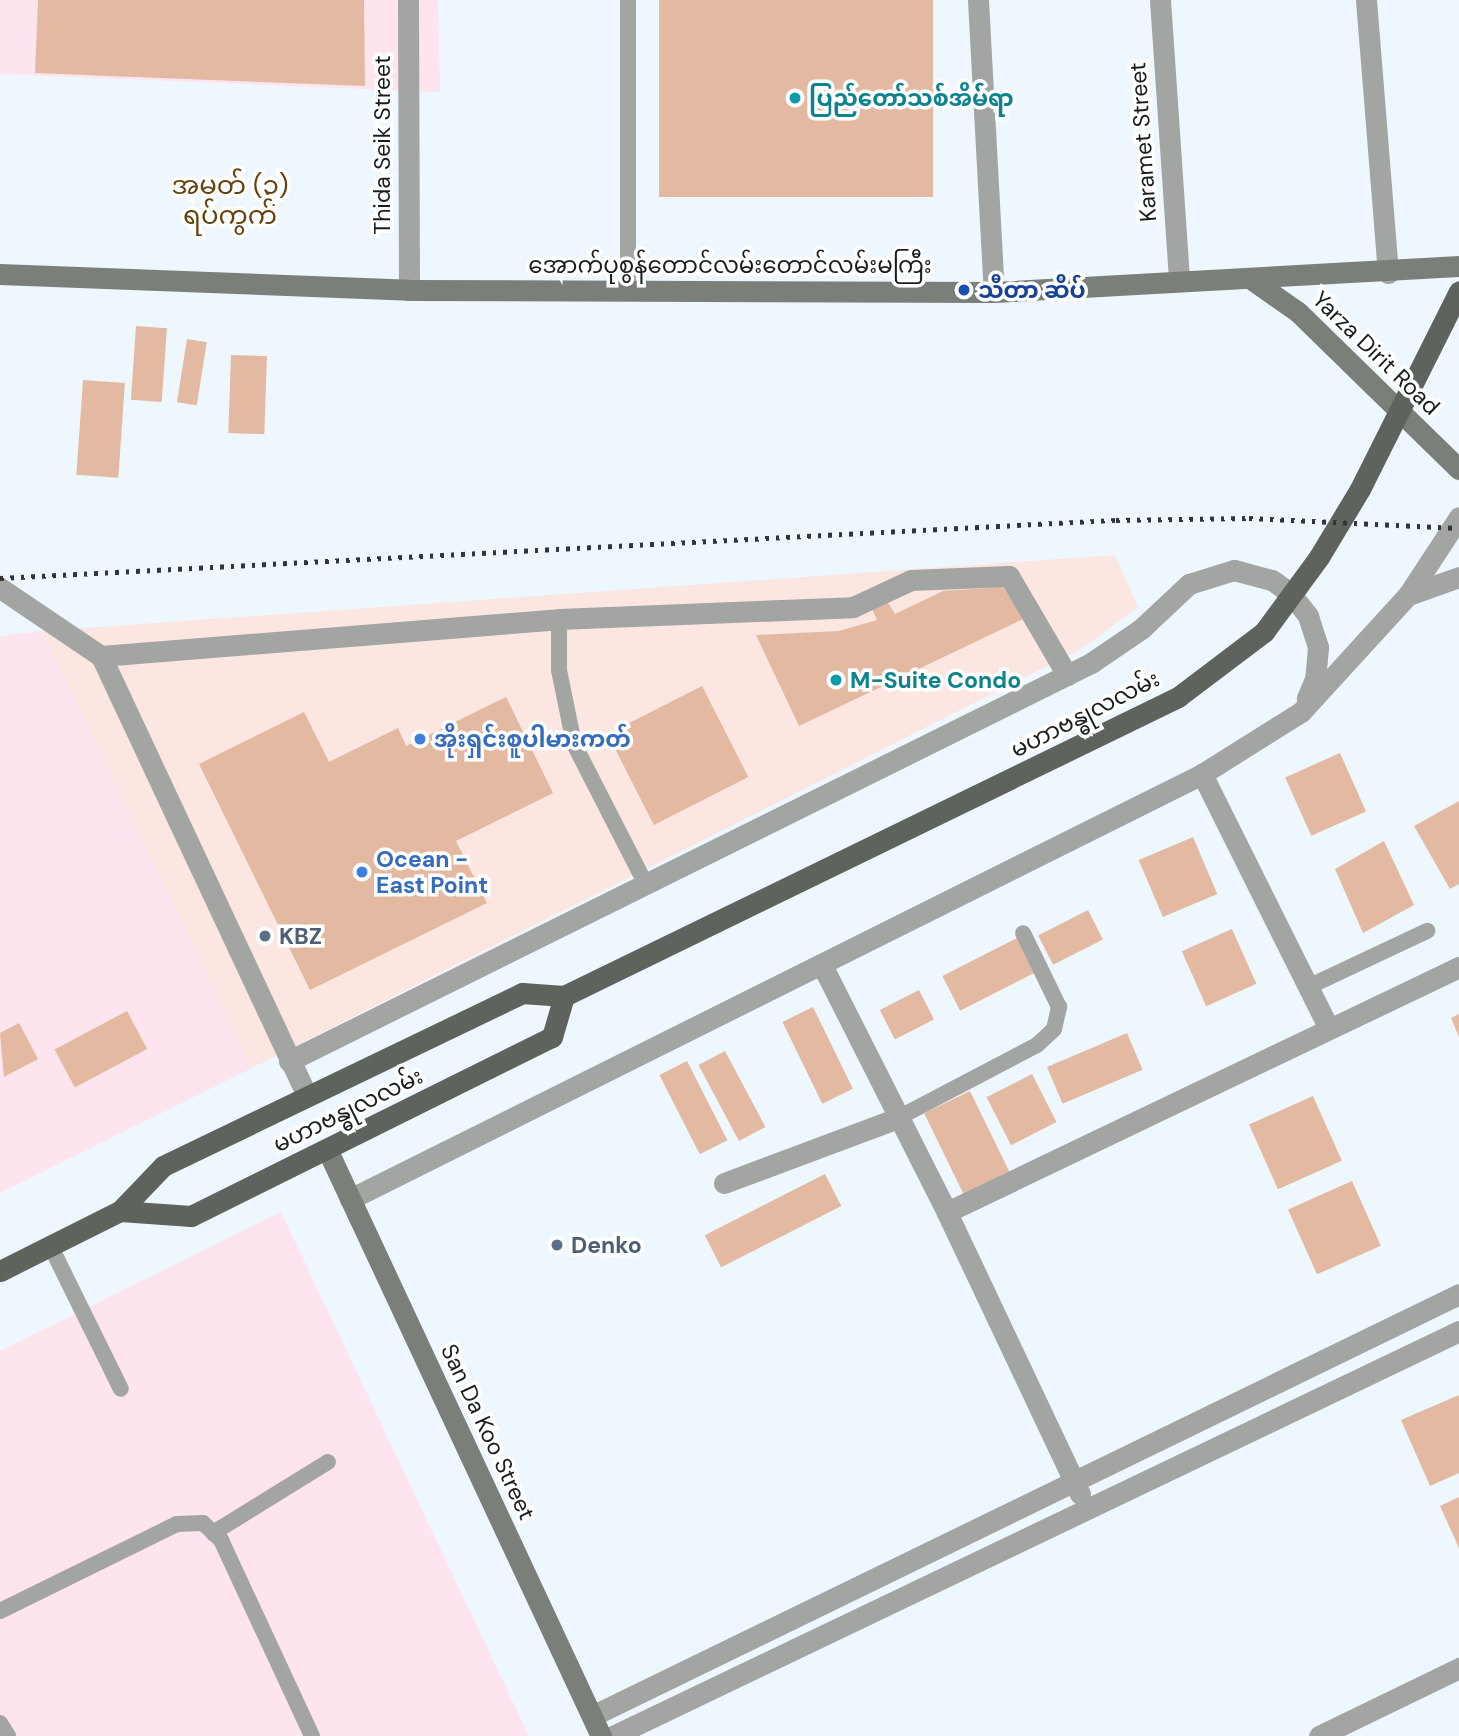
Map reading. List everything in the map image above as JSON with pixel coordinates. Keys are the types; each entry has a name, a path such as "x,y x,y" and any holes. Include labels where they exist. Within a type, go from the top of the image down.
{"main road":[{"name":"အောက်ပုစွန်တောင်လမ်းတောင်လမ်းမကြီး","path":"0,274 409,290 994,292 1388,273 1459,265"},
{"name":"Yarza Dirit Road","path":"1251,279 1298,312 1459,469"},
{"name":"မဟာဗန္ဓုလလမ်း","path":"0,1271 120,1211 163,1166 522,993 564,996 793,888 1178,697 1264,632 1320,556 1360,489 1459,291"},
{"name":"မဟာဗန္ဓုလလမ်း","path":"120,1211 191,1216 552,1037 564,996"},
{"name":"San Da Koo Street","path":"327,1149 601,1736"}],"street":[{"name":"Thida Seik Street","path":"408,0 409,290"},
{"path":"978,0 994,292"},
{"name":"Karamet Street","path":"1160,0 1179,281"},
{"path":"1366,0 1388,273"},
{"path":"350,1199 1202,774 1301,712 1408,595 1459,517"},
{"path":"289,1061 1067,675 1141,629 1189,584 1234,570 1272,580 1291,594 1308,616 1318,648 1315,679 1301,712"},
{"path":"101,656 559,619 853,607 911,580 1009,576 1067,675"},
{"path":"1408,595 1459,577"},
{"path":"0,588 101,656 307,1096"},
{"path":"1202,774 1328,1027"},
{"path":"822,965 947,1212 1088,1508"},
{"path":"947,1212 1328,1027 1459,967"},
{"path":"724,1183 898,1118"},
{"path":"592,1716 1459,1294"},
{"path":"613,1736 1457,1332 1437,1304"},
{"path":"1292,1373 1305,1405"},
{"path":"839,1596 852,1622"},
{"path":"1319,1736 1459,1668"}],"lane":[{"path":"628,0 628,291"},
{"path":"559,619 559,670 574,744 645,883"},
{"path":"1308,987 1427,931"},
{"path":"898,1118 1037,1045 1054,1029 1059,1007 1023,933"},
{"path":"51,1247 121,1389"},
{"path":"213,1532 328,1462"},
{"path":"0,1611 177,1524 203,1523 221,1540 312,1736"},
{"path":"0,1723 8,1736"}],"shaded area":[{"path":"0,0 438,0 440,92 0,74"},
{"path":"1115,555 1138,607 1081,649 252,1068 42,631"},
{"path":"42,631 252,1068 0,1193 0,636"},
{"path":"281,1212 529,1736 0,1736 0,1351"}],"building":[{"path":"38,0 364,0 365,86 35,73"},
{"name":"ပြည်တော်သစ်အိမ််ရာ","path":"659,0 933,0 933,197 659,197"},
{"path":"136,326 167,328 162,402 131,400"},
{"path":"187,339 207,342 197,405 177,402"},
{"path":"231,355 267,356 264,434 228,433"},
{"path":"83,380 125,383 118,478 76,475"},
{"name":"M-Suite Condo","path":"1003,587 1023,619 799,726 756,635 839,631 877,620 869,602 885,598 895,614 943,591"},
{"path":"702,686 748,777 654,825 608,734"},
{"name":"Ocean - East Point","path":"506,697 553,793 456,841 487,903 310,990 199,764 304,712 329,762 398,728 406,746"},
{"path":"1340,753 1366,811 1311,836 1285,777"},
{"path":"1459,801 1459,884 1450,889 1414,826"},
{"path":"1193,837 1217,894 1163,917 1139,860"},
{"path":"1384,841 1414,905 1363,933 1335,869"},
{"path":"1088,910 1103,939 1053,965 1038,935"},
{"path":"1232,929 1256,984 1206,1006 1182,951"},
{"path":"1019,937 1037,972 960,1011 942,976"},
{"path":"919,990 934,1019 895,1039 880,1010"},
{"path":"813,1007 853,1089 822,1104 782,1022"},
{"path":"127,1011 147,1049 75,1087 55,1049"},
{"path":"1459,1014 1459,1037 1451,1018"},
{"path":"19,1023 38,1059 4,1077 0,1033"},
{"path":"1127,1033 1143,1070 1063,1104 1047,1067"},
{"path":"725,1051 765,1127 739,1141 699,1065"},
{"path":"687,1061 727,1140 700,1154 659,1075"},
{"path":"1032,1074 1057,1122 1011,1145 987,1097"},
{"path":"970,1091 1011,1175 965,1197 924,1113"},
{"path":"1313,1096 1342,1161 1278,1189 1249,1124"},
{"path":"825,1174 841,1206 721,1267 705,1235"},
{"path":"1352,1181 1381,1246 1317,1274 1288,1209"},
{"path":"1459,1395 1459,1473 1430,1486 1401,1420"},
{"path":"1459,1497 1459,1548 1440,1506"}],"railway":[{"path":"0,578 1116,520 1249,518 1459,528"}],"place":[{"name":"ပြည်တော်သစ်အိမ််ရာ","path":"795,98"},
{"name":"သီတာ ဆိပ်","path":"964,290"},
{"name":"M-Suite Condo","path":"836,680"},
{"name":"အိုးရှင်းစူပါမားကတ်","path":"420,739"},
{"name":"Ocean - East Point","path":"362,872"},
{"name":"KBZ","path":"265,936"},
{"name":"Denko","path":"557,1245"}],"district":[{"name":"အမှတ် (၃) ရပ်ကွက်","path":"230,201"}]}
